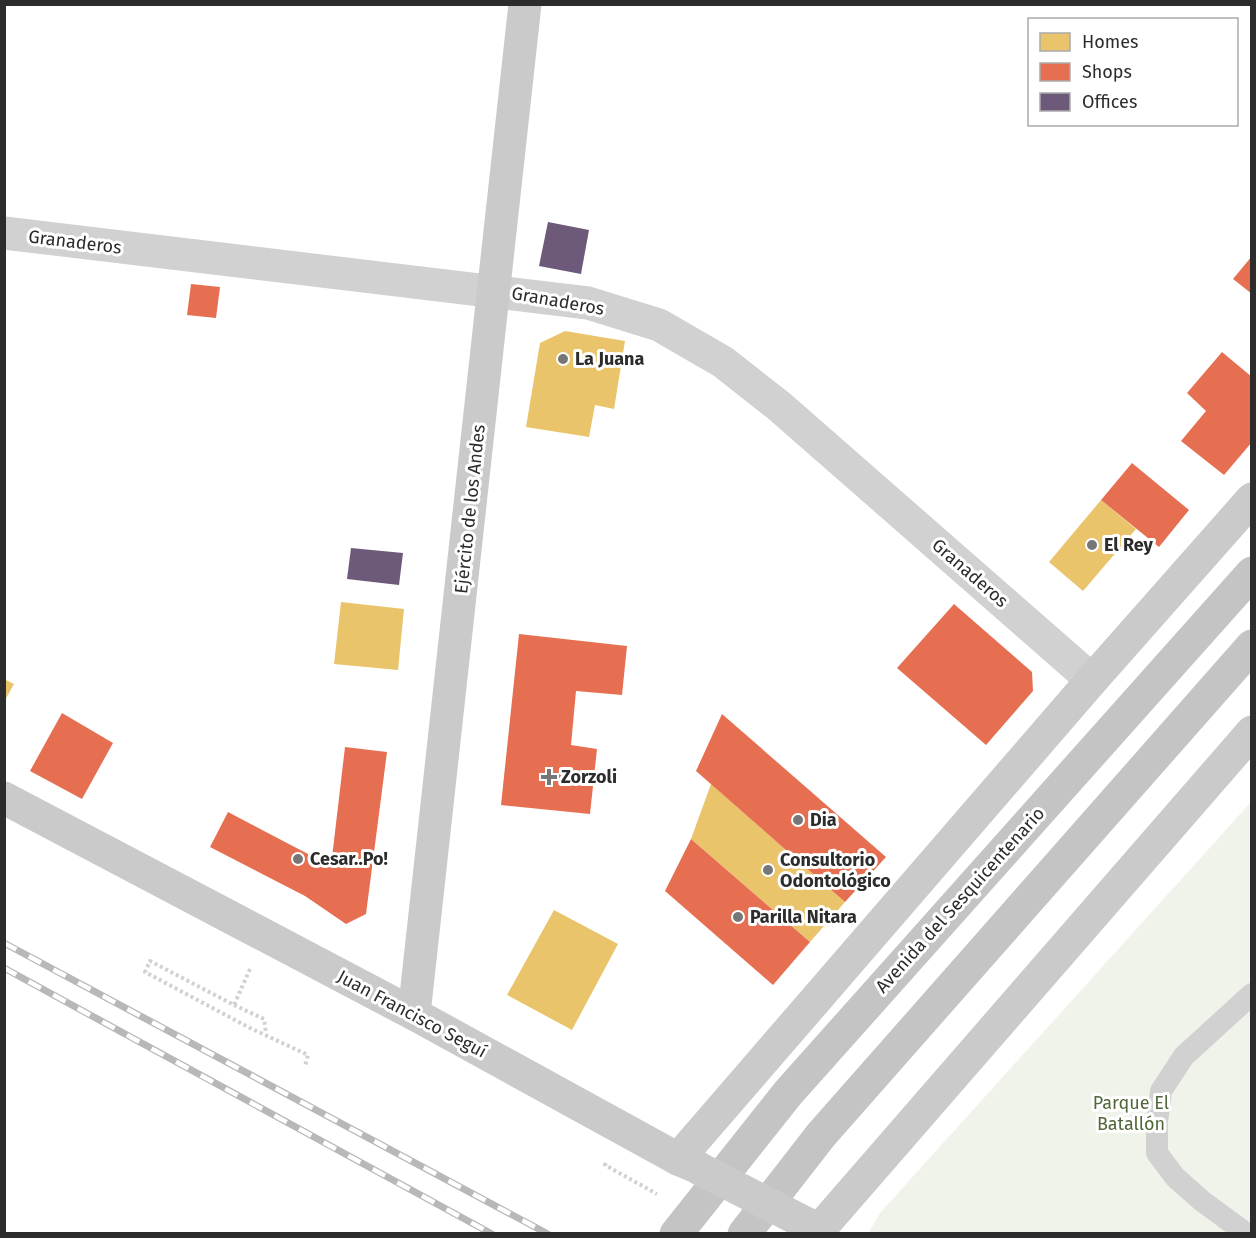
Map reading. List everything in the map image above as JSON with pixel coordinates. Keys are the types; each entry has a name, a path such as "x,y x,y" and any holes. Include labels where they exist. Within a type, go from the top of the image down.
{"main road":[{"name":"Avenida del Sesquicentenario","path":"676,1233 788,1093 1251,573"},
{"path":"744,1233 821,1135 1251,646"}],"street":[{"name":"Ejército de los Andes","path":"414,1014 525,4"},
{"name":"Granaderos","path":"4,233 588,303 659,325 723,362 779,406 1092,680"},
{"path":"689,1164 1092,680 1251,499"},
{"name":"Juan Francisco Seguí","path":"4,798 414,1014 689,1164 819,1230 1251,732"}],"lane":[{"path":"1247,1233 1202,1201 1174,1177 1157,1153 1157,1122 1161,1091 1184,1056 1251,994"}],"path":[{"path":"234,1005 266,935"},
{"path":"267,1034 264,1019 150,961 145,972 308,1056 305,1066"},
{"path":"605,1165 657,1194"}],"green space":[{"name":"Parque El Batallón","path":"1251,802 1251,1233 868,1234 880,1213"}],"building: Homes":[{"path":"565,331 625,341 614,409 595,405 589,437 526,427 540,343"},
{"name":"El Rey","path":"1101,500 1136,529 1083,591 1049,562"},
{"path":"341,602 404,609 398,670 334,664"},
{"path":"4,679 14,684 4,702"},
{"name":"Consultorio Odontológico","path":"711,784 845,902 810,942 691,839"},
{"path":"554,910 618,944 572,1030 507,995"}],"building: Shops":[{"path":"1252,256 1252,294 1233,279"},
{"path":"191,284 220,287 216,318 187,315"},
{"path":"1222,352 1252,377 1252,442 1224,475 1181,441 1206,411 1187,393"},
{"path":"1132,463 1189,510 1159,547 1101,500"},
{"path":"954,604 1032,672 1033,691 986,745 897,668"},
{"path":"519,634 627,646 622,695 576,691 571,745 597,749 590,814 501,805"},
{"path":"62,713 113,743 82,799 30,771"},
{"name":"Dia","path":"722,714 886,857 845,902 696,771"},
{"path":"345,747 387,752 366,914 346,924 305,896 210,847 228,812 331,866"},
{"name":"Parilla Nitara","path":"691,839 810,942 773,985 665,891"}],"building: Offices":[{"path":"548,222 589,230 581,274 539,266"},
{"path":"351,548 403,553 399,585 347,579"}],"railway":[{"path":"4,943 548,1234"},
{"path":"4,968 492,1234"}],"place":[{"name":"La Juana","path":"563,359"},
{"name":"El Rey","path":"1092,545"},
{"name":"Zorzoli","path":"549,777"},
{"name":"Dia","path":"798,820"},
{"name":"Cesar..Po!","path":"298,859"},
{"name":"Consultorio Odontológico","path":"768,870"},
{"name":"Parilla Nitara","path":"738,917"}]}
